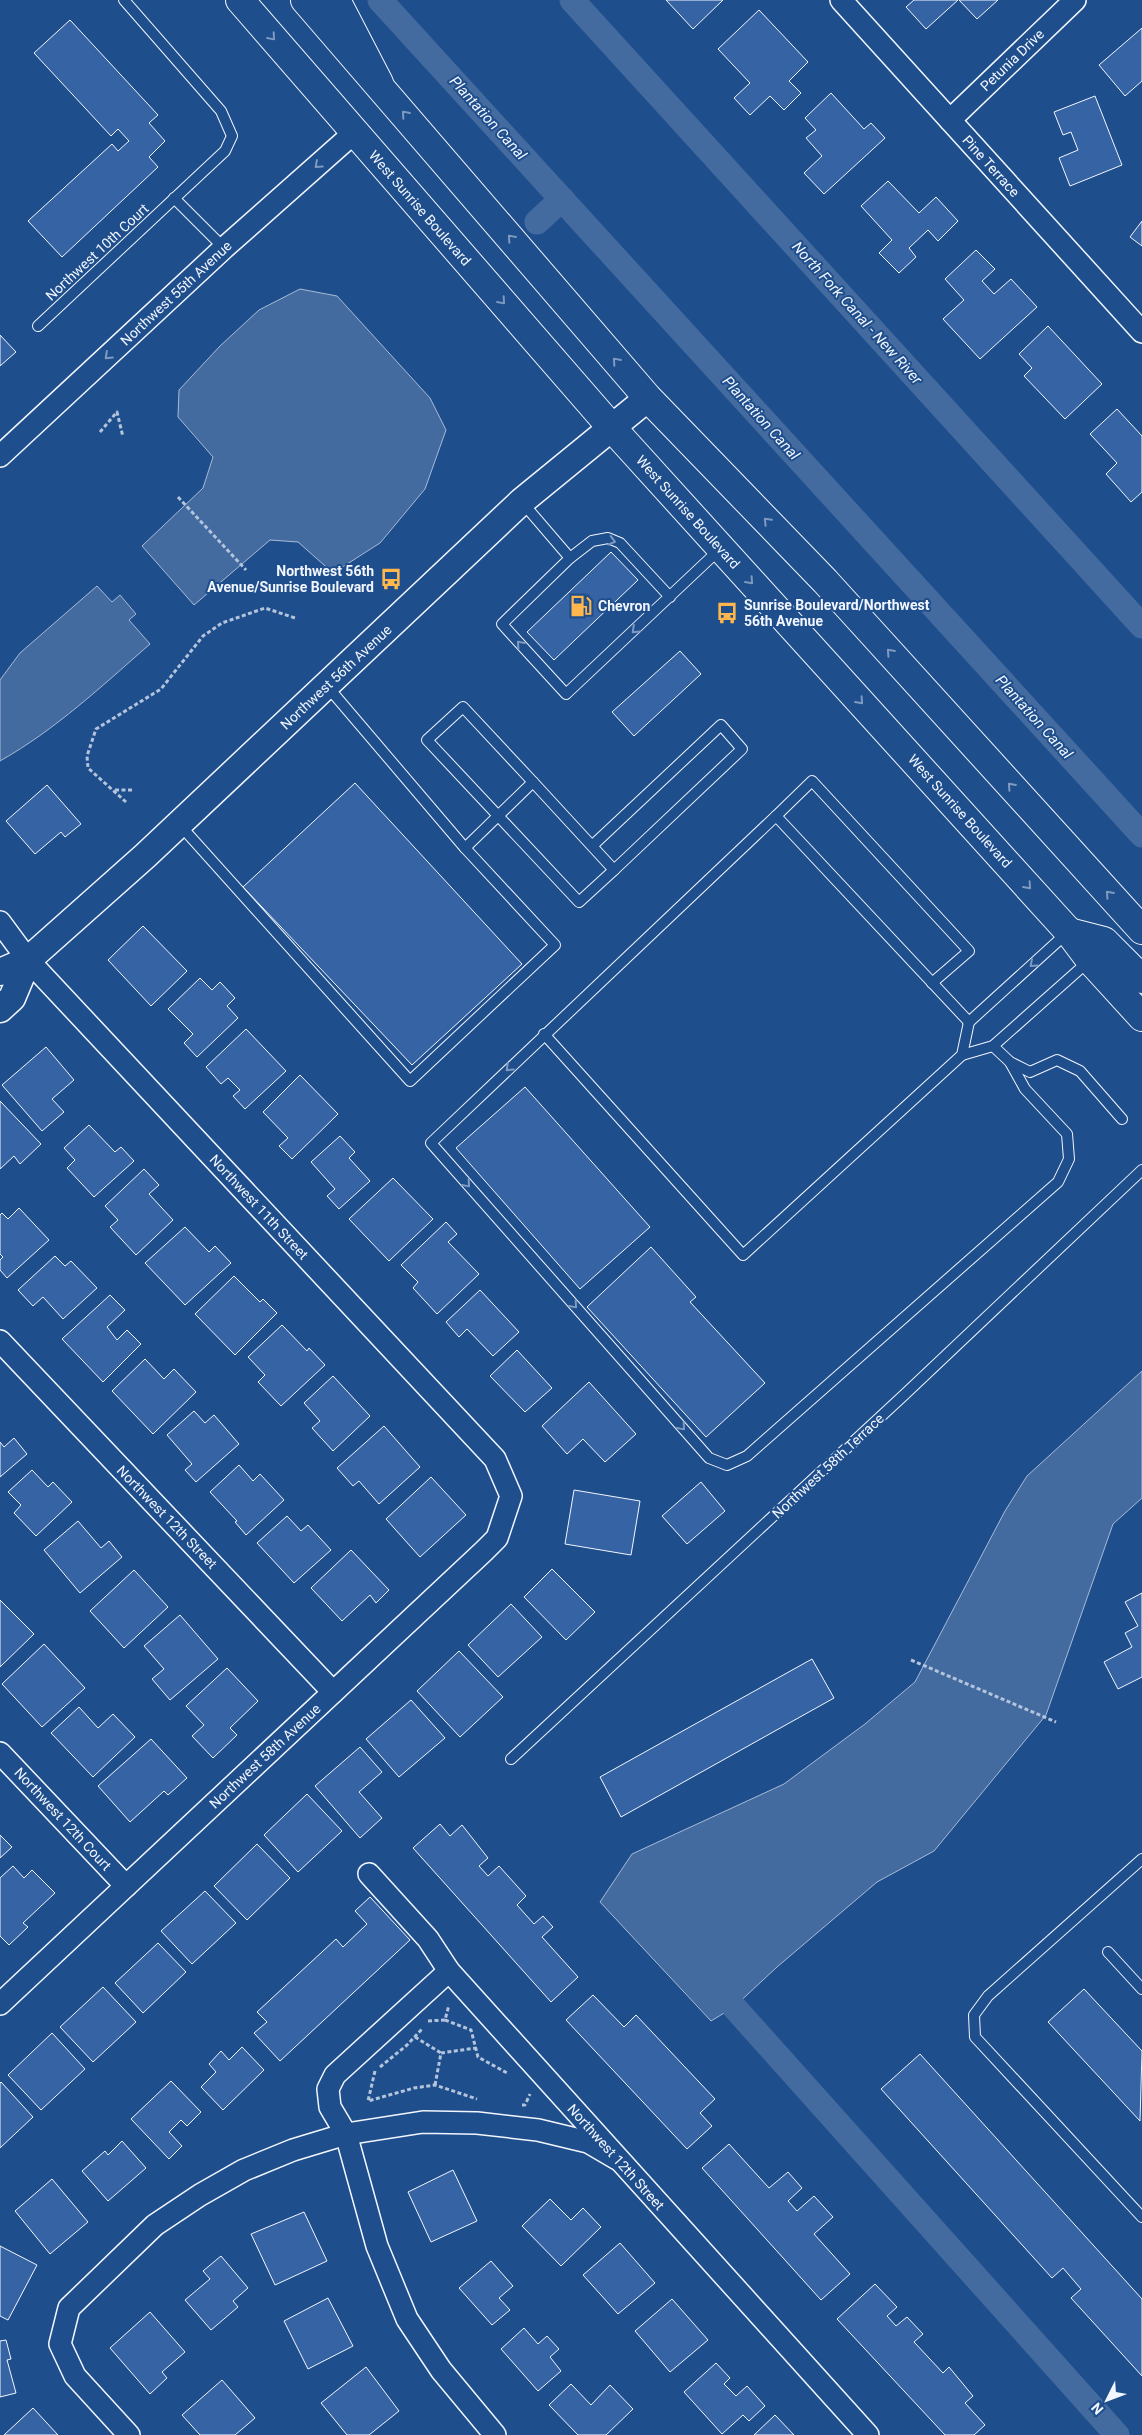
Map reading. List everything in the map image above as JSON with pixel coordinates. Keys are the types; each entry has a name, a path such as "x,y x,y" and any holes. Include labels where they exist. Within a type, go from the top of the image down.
{"highway":[{"name":"West Sunrise Boulevard","path":"240,0 612,428 1069,932 1090,960 1142,1017"},
{"path":"305,0 648,398 825,581 1142,930"},
{"path":"336,0 379,84"},
{"path":"1069,932 1104,941 1142,979"}],"street":[{"name":"Pine Terrace","path":"841,0 1142,332"},
{"name":"Petunia Drive","path":"950,120 1075,0"},
{"name":"Northwest 55th Avenue","path":"0,456 224,248 355,132"},
{"name":"Northwest 56th Avenue","path":"0,972 28,960 179,824 522,501 648,398"},
{"name":"Northwest 11th Street","path":"0,922 28,960 495,1459 511,1496"},
{"name":"Northwest 56th Avenue","path":"0,1009 12,998 28,960"},
{"name":"Northwest 12th Street","path":"0,1341 334,1692"},
{"name":"Northwest 58th Avenue","path":"0,2004 497,1538 511,1496"},
{"name":"Northwest 12th Court","path":"0,1752 126,1886"},
{"name":"Northwest 12th Street","path":"369,1874 428,1939 449,1970 868,2435"},
{"path":"449,1970 335,2075 328,2089 330,2107 346,2134 377,2246 407,2319 441,2370 494,2435"},
{"path":"129,2435 76,2376 60,2344 69,2308 155,2225 200,2195 244,2170 292,2150 346,2134 423,2122 477,2122 538,2130 588,2142 618,2159"}],"lane":[{"name":"Northwest 10th Court","path":"38,326 225,151 232,136 221,111 124,0"},
{"path":"174,198 224,248"},
{"path":"522,501 570,558"},
{"path":"670,597 620,543 608,538 592,542 570,558 502,624 566,694 670,597 721,548"},
{"path":"179,824 410,1081 556,945 465,848 327,685"},
{"path":"592,846 721,725 742,749 614,870 579,902 427,740 463,707 614,870"},
{"path":"932,983 969,951 812,781 431,1143 709,1458 727,1466 747,1456 1058,1182 1068,1159 1067,1134 1025,1089 1010,1062"},
{"path":"465,848 533,782"},
{"path":"776,816 969,1022"},
{"path":"962,1055 969,1022 1069,932"},
{"path":"544,1034 743,1255 962,1055 993,1046 1090,960"},
{"path":"993,1046 1010,1062 1030,1072 1057,1060 1080,1071 1122,1119"},
{"name":"Northwest 58th Terrace","path":"512,1759 904,1395 1142,1170"},
{"path":"1142,1859 988,1996 974,2015 976,2037 1142,2218"},
{"path":"1108,1952 1142,1989"}],"path":[{"path":"100,432 117,412 122,437"},
{"path":"178,497 246,570"},
{"path":"126,802 115,790 88,768 87,756 96,730 161,689 203,636 222,623 266,608 296,618"},
{"path":"115,790 133,790"},
{"path":"910,1660 1056,1722"},
{"path":"445,2020 450,2000"},
{"path":"486,2102 435,2085 414,2088 368,2101 373,2073 415,2037 428,2021 445,2020 472,2030 478,2057 514,2078"},
{"path":"415,2037 441,2053 476,2048"},
{"path":"435,2085 441,2053"},
{"path":"517,2105 525,2105 531,2094 525,2089"}],"water":[{"path":"300,289 337,296 430,398 446,430 425,489 380,543 333,573 298,542 270,540 194,605 142,546 203,488 213,457 178,417 179,390 220,346 259,310"},
{"path":"97,586 112,602 120,595 136,614 129,620 150,644 40,736 0,761 0,680 20,653"},
{"path":"1142,1371 1142,1498 1113,1524 1046,1715 934,1851 877,1882 777,1967 734,2007 711,2021 600,1902 632,1854 784,1784 865,1724 915,1682 1005,1511 1027,1476"}],"building":[{"path":"666,0 723,0 693,29"},
{"path":"914,0 958,0 926,29 906,7"},
{"path":"959,0 998,0 977,19"},
{"path":"759,10 808,62 789,81 801,93 784,110 770,96 750,115 734,98 750,83 718,49"},
{"path":"70,20 158,115 149,123 165,141 149,157 158,167 62,257 28,221 112,144 118,151 129,141 118,129 111,136 34,53"},
{"path":"1142,28 1142,81 1125,96 1099,65"},
{"path":"831,93 864,129 871,123 885,138 824,194 804,173 822,156 806,138 816,130 805,118"},
{"path":"1095,96 1122,165 1070,186 1059,158 1078,150 1071,132 1063,135 1054,112"},
{"path":"888,181 919,213 936,197 958,221 938,241 928,230 909,248 916,257 899,273 879,253 892,240 861,206"},
{"path":"1142,221 1142,246 1130,237"},
{"path":"976,250 995,269 982,281 994,294 1011,279 1037,307 980,359 943,319 964,300 945,279"},
{"path":"1048,326 1102,384 1065,419 1024,376 1032,368 1019,354"},
{"path":"0,335 16,352 0,366"},
{"path":"1117,409 1142,436 1142,492 1131,502 1106,474 1117,463 1090,434"},
{"path":"611,552 638,580 554,660 527,632"},
{"path":"680,651 701,674 634,736 612,712"},
{"path":"355,783 522,964 412,1065 243,887"},
{"path":"47,785 81,824 65,837 61,832 35,854 6,821"},
{"path":"143,926 187,971 151,1006 108,960"},
{"path":"200,978 212,990 220,982 235,998 227,1006 238,1018 197,1057 184,1043 193,1034 168,1009"},
{"path":"246,1029 286,1071 245,1109 233,1096 240,1090 228,1078 221,1084 206,1067"},
{"path":"46,1047 74,1080 52,1099 64,1112 42,1131 2,1085"},
{"path":"300,1075 338,1114 292,1159 279,1146 288,1138 263,1112"},
{"path":"525,1087 650,1227 580,1289 456,1148"},
{"path":"0,1101 41,1144 20,1164 14,1156 0,1169"},
{"path":"89,1125 115,1152 121,1147 134,1161 94,1197 67,1168 75,1160 64,1148"},
{"path":"340,1136 355,1152 349,1158 370,1181 339,1209 327,1196 335,1189 311,1162"},
{"path":"144,1169 159,1185 149,1194 173,1220 136,1255 110,1227 118,1220 105,1206"},
{"path":"393,1178 433,1219 389,1261 349,1219"},
{"path":"19,1208 49,1240 7,1278 0,1270 0,1260 3,1257 0,1254 0,1215 2,1213 8,1219"},
{"path":"446,1222 457,1234 448,1242 479,1274 437,1314 413,1288 418,1282 401,1265"},
{"path":"185,1227 209,1252 215,1246 231,1263 185,1305 145,1263"},
{"path":"651,1247 696,1297 690,1302 765,1383 706,1437 587,1307"},
{"path":"55,1256 65,1266 71,1261 97,1288 63,1319 43,1297 33,1306 18,1290"},
{"path":"234,1276 260,1302 263,1299 277,1313 235,1355 195,1314"},
{"path":"480,1290 519,1332 493,1356 467,1329 459,1337 446,1322"},
{"path":"110,1295 125,1310 107,1327 117,1340 127,1330 141,1344 103,1382 62,1339"},
{"path":"282,1325 307,1351 309,1348 325,1365 281,1406 258,1382 265,1375 248,1357"},
{"path":"517,1350 552,1388 525,1412 490,1376"},
{"path":"145,1359 164,1379 174,1369 196,1392 153,1434 112,1391"},
{"path":"333,1376 370,1416 333,1451 312,1428 320,1421 304,1403"},
{"path":"589,1382 636,1434 605,1462 583,1439 567,1454 542,1426"},
{"path":"194,1411 205,1423 214,1415 239,1444 196,1482 185,1470 192,1464 167,1435"},
{"path":"384,1426 420,1467 379,1504 359,1481 353,1486 337,1468"},
{"path":"14,1438 27,1454 0,1477 0,1442 4,1447"},
{"path":"239,1465 253,1481 260,1474 284,1500 246,1535 235,1522 237,1521 210,1492"},
{"path":"32,1470 48,1487 53,1482 72,1502 36,1536 14,1513 21,1505 8,1492"},
{"path":"431,1477 466,1515 420,1557 386,1519"},
{"path":"701,1482 725,1511 687,1544 662,1516"},
{"path":"574,1490 640,1501 631,1555 565,1544"},
{"path":"287,1516 301,1531 308,1525 331,1550 294,1583 257,1543"},
{"path":"78,1521 101,1548 109,1541 122,1557 80,1593 44,1550"},
{"path":"351,1550 389,1590 376,1603 370,1595 342,1621 311,1588"},
{"path":"552,1569 595,1612 566,1640 524,1597"},
{"path":"134,1570 168,1607 124,1648 90,1611"},
{"path":"1142,1593 1142,1677 1118,1689 1104,1662 1132,1647 1125,1633 1138,1626 1125,1602"},
{"path":"0,1600 34,1634 0,1667"},
{"path":"511,1604 542,1637 498,1677 468,1645"},
{"path":"180,1615 218,1659 170,1700 152,1679 164,1669 144,1646"},
{"path":"44,1644 85,1688 42,1727 2,1684"},
{"path":"459,1651 503,1697 460,1737 417,1691"},
{"path":"812,1659 834,1698 621,1817 600,1777"},
{"path":"227,1668 258,1701 230,1728 237,1735 213,1758 192,1736 204,1725 186,1706"},
{"path":"411,1700 445,1738 399,1777 366,1739"},
{"path":"79,1707 98,1728 113,1714 135,1737 93,1777 51,1733"},
{"path":"151,1739 187,1778 168,1795 164,1791 130,1822 98,1786"},
{"path":"360,1747 382,1772 359,1792 382,1818 360,1838 315,1786"},
{"path":"307,1794 342,1831 298,1872 264,1835"},
{"path":"440,1824 450,1836 462,1825 488,1858 479,1866 488,1876 499,1866 526,1896 517,1905 534,1924 543,1916 553,1927 542,1937 578,1977 551,2002 413,1848"},
{"path":"0,1835 12,1847 0,1858"},
{"path":"257,1844 290,1878 247,1920 214,1886"},
{"path":"13,1866 24,1878 32,1870 55,1893 23,1923 28,1927 9,1945 0,1936 0,1878"},
{"path":"205,1891 236,1923 192,1964 161,1931"},
{"path":"370,1897 410,1940 280,2061 254,2033 267,2022 257,2012 336,1939 343,1947 367,1924 355,1911"},
{"path":"158,1943 186,1972 143,2013 115,1983"},
{"path":"103,1987 136,2022 93,2062 60,2027"},
{"path":"1084,1989 1142,2051 1140,2121 1048,2022"},
{"path":"593,1995 624,2027 636,2015 715,2099 700,2113 712,2126 687,2149 566,2020"},
{"path":"52,2033 85,2069 41,2110 8,2075"},
{"path":"242,2047 264,2070 223,2110 201,2087 216,2072 209,2064 221,2051 229,2060"},
{"path":"920,2054 1142,2299 1142,2376 1071,2298 1081,2289 1063,2268 1052,2278 881,2089"},
{"path":"171,2081 201,2112 187,2126 181,2120 169,2132 182,2146 169,2159 131,2119"},
{"path":"0,2083 33,2117 0,2148"},
{"path":"122,2141 146,2168 108,2201 82,2171 105,2151 108,2155"},
{"path":"729,2144 769,2188 788,2172 802,2188 788,2201 797,2211 814,2196 833,2217 814,2234 850,2274 821,2300 702,2168"},
{"path":"453,2170 477,2221 431,2242 408,2192"},
{"path":"52,2179 88,2222 50,2254 15,2211"},
{"path":"550,2199 571,2220 583,2208 601,2227 561,2266 522,2226"},
{"path":"304,2212 327,2261 275,2285 251,2234"},
{"path":"620,2243 655,2283 618,2314 583,2275"},
{"path":"0,2246 37,2265 8,2320 0,2316"},
{"path":"221,2256 248,2288 233,2301 238,2307 211,2330 185,2300 210,2279 203,2271"},
{"path":"491,2261 513,2286 499,2298 510,2310 492,2325 459,2288"},
{"path":"875,2284 897,2307 887,2316 896,2326 907,2317 923,2334 914,2342 943,2373 949,2367 973,2396 965,2403 985,2425 974,2435 945,2435 837,2319"},
{"path":"328,2298 353,2346 308,2369 284,2321"},
{"path":"672,2299 708,2340 670,2372 635,2331"},
{"path":"150,2312 185,2352 162,2372 167,2378 150,2394 110,2348"},
{"path":"524,2328 538,2344 547,2336 559,2349 550,2357 561,2371 538,2391 501,2349"},
{"path":"6,2340 11,2359 7,2360 16,2393 0,2397 0,2341"},
{"path":"716,2363 730,2378 724,2384 736,2396 747,2386 765,2406 749,2421 743,2415 722,2434 684,2392"},
{"path":"366,2367 399,2411 369,2435 347,2435 321,2403"},
{"path":"222,2380 255,2418 235,2435 200,2435 182,2415"},
{"path":"571,2384 591,2405 610,2385 633,2409 606,2435 578,2435 549,2405"},
{"path":"33,2408 58,2435 4,2435"},
{"path":"775,2415 794,2435 754,2435"}],"waterway":[{"name":"Plantation Canal","path":"380,0 1142,835"},
{"name":"North Fork Canal - New River","path":"572,0 1142,626"},
{"path":"537,222 562,199"},
{"path":"734,2007 1117,2435"}],"place":[{"name":"Northwest 56th Avenue/Sunrise Boulevard","path":"391,579"},
{"name":"Chevron","path":"581,606"},
{"name":"Sunrise Boulevard/Northwest 56th Avenue","path":"727,613"}]}
